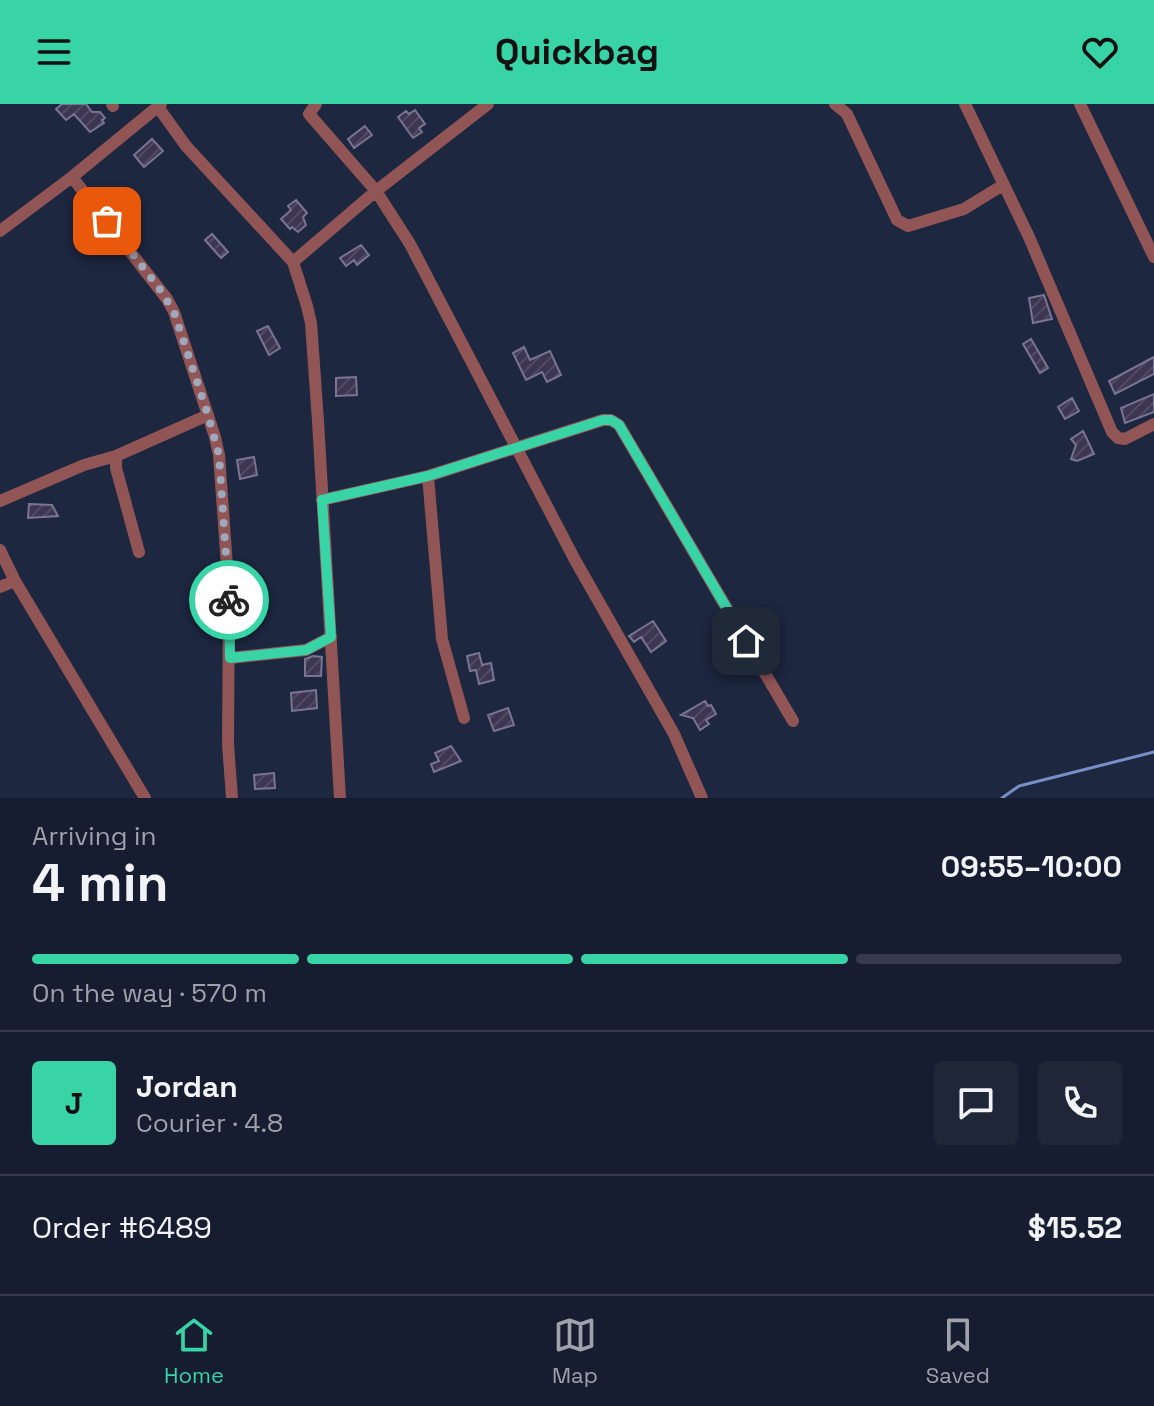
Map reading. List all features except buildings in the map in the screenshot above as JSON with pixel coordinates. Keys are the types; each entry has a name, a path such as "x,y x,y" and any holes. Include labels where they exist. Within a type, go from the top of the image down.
{"street":[{"path":"316,104 309,114 376,191 410,244 575,560 674,734 702,798"},
{"path":"293,262 376,191 488,104"},
{"path":"835,104 847,114 893,212 902,224 908,226 964,209 1003,185"},
{"path":"965,104 1029,237 1112,432 1118,438 1125,439 1154,424"},
{"path":"1080,104 1154,257"},
{"path":"0,231 160,105 186,146 293,262 311,323 340,798"},
{"path":"72,177 174,312 219,455 229,594 228,744 232,798"},
{"path":"0,501 84,465 116,456 208,415"},
{"path":"322,500 428,476 611,420 619,425 793,721"},
{"path":"116,456 116,468 139,552"},
{"path":"428,476 442,639 464,718"},
{"path":"0,550 15,581 145,798"},
{"path":"0,587 15,581"},
{"path":"230,658 306,650 331,637"}],"waterway":[{"path":"1002,798 1019,786 1154,752"}],"way so far":[{"path":"107,221 174,312 208,415 219,455 229,600"}],"route":[{"path":"229,600 230,658 314,647 331,637 322,500 428,476 611,420 619,425 746,641"}]}
